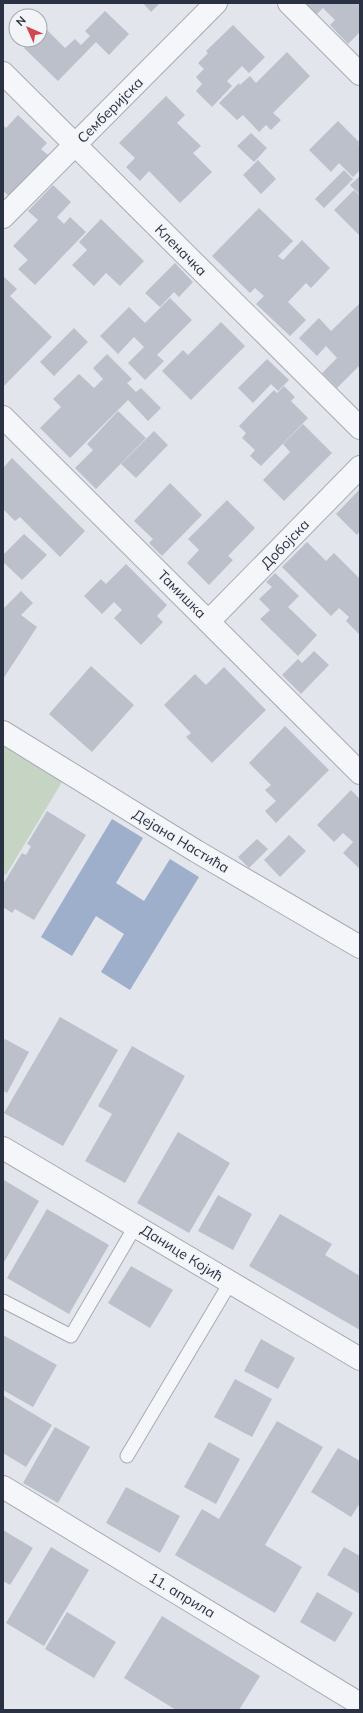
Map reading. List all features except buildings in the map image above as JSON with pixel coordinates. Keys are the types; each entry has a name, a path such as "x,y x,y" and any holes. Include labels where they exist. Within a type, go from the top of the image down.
{"street":[{"name":"Семберијска","path":"3,217 216,3"},
{"path":"288,3 360,74"},
{"name":"Кленачка","path":"3,72 360,428"},
{"name":"Тамишка","path":"3,416 360,773"},
{"name":"Добојска","path":"209,621 360,467"},
{"name":"Дејана Настића","path":"3,732 196,851 360,947"},
{"name":"Данице Којић","path":"3,1148 136,1225 230,1283 360,1359"},
{"name":"11. априла","path":"3,1487 360,1704"}],"lane":[{"path":"3,1300 72,1336 136,1225"},
{"path":"127,1456 230,1283"}],"green space":[{"path":"3,740 65,777 6,875 3,873"}],"water":[{"path":"112,819 143,838 116,883 144,901 170,859 199,877 130,990 101,972 124,934 96,916 72,956 41,937"}]}
